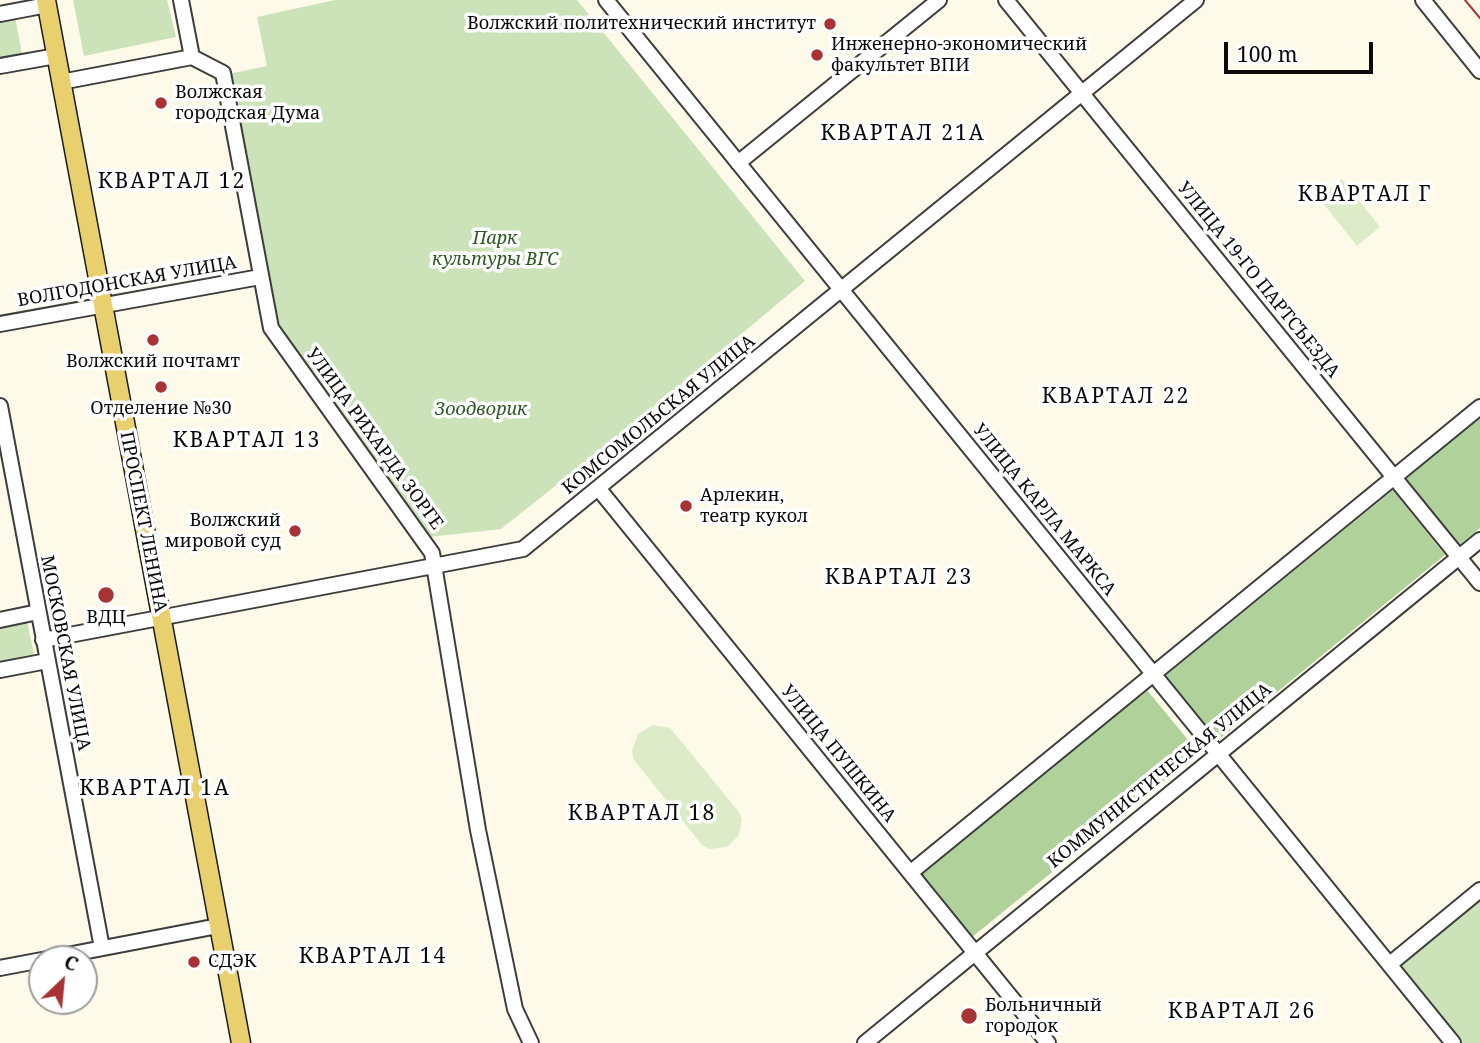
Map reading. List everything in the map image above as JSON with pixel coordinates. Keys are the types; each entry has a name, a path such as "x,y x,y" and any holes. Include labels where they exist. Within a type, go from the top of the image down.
{"main road":[{"name":"ПРОСПЕКТ ЛЕНИНА","path":"46,2 241,1043"}],"street":[{"path":"61,82 192,57 181,0"},
{"name":"УЛИЦА КАРЛА МАРКСА","path":"606,0 1151,675 1453,1043"},
{"path":"738,163 939,0"},
{"name":"УЛИЦА 19-ГО ПАРТСЪЕЗДА","path":"1006,0 1480,583"},
{"name":"КОМСОМОЛЬСКАЯ УЛИЦА","path":"43,640 161,615 523,549 842,292 1196,0"},
{"path":"1423,0 1480,71"},
{"path":"0,14 46,2"},
{"path":"0,66 56,56"},
{"name":"УЛИЦА РИХАРДА ЗОРГЕ","path":"192,57 223,73 271,328 432,553 478,831 515,1009 531,1043"},
{"name":"ВОЛГОДОНСКАЯ УЛИЦА","path":"0,324 260,277"},
{"name":"МОСКОВСКАЯ УЛИЦА","path":"0,406 102,948"},
{"path":"909,873 1480,407"},
{"name":"УЛИЦА ПУШКИНА","path":"598,488 1048,1043"},
{"name":"КОММУНИСТИЧЕСКАЯ УЛИЦА","path":"865,1043 1480,540"},
{"path":"0,620 38,612"},
{"path":"0,670 47,662"},
{"path":"1390,964 1480,890"},
{"path":"98,949 218,926"},
{"path":"0,968 28,962"}],"green space":[{"path":"73,0 167,0 176,37 84,56"},
{"name":"Парк культуры ВГС","path":"335,0 577,0 805,281 627,429 501,529 429,537 277,322 229,74 267,66 257,17"},
{"path":"15,16 22,54 0,58 0,19"},
{"path":"1342,179 1380,227 1357,246 1319,198"},
{"path":"1480,415 1480,528 1459,545 1403,477"},
{"path":"1393,490 1445,555 1217,741 1164,677"},
{"path":"27,621 34,654 0,661 0,626"},
{"path":"1146,689 1199,753 972,937 920,873"},
{"path":"653,725 670,728 739,812 742,819 739,835 727,847 710,849 702,845 634,760 632,751 638,734"},
{"path":"1480,902 1480,1043 1462,1043 1400,967"}],"tram line":[{"path":"1465,0 1480,18"}],"place":[{"name":"Волжский политехнический институт","path":"830,24"},
{"name":"Инженерно-экономический факультет ВПИ","path":"817,55"},
{"name":"Волжская городская Дума","path":"161,103"},
{"name":"Волжский почтамт","path":"153,340"},
{"name":"Отделение №30","path":"161,387"},
{"name":"Арлекин, театр кукол","path":"686,506"},
{"name":"Волжский мировой суд","path":"295,531"},
{"name":"ВДЦ","path":"106,595"},
{"name":"СДЭК","path":"194,962"},
{"name":"Больничный городок","path":"969,1016"}],"district":[{"name":"КВАРТАЛ 21А","path":"903,134"},
{"name":"КВАРТАЛ 12","path":"172,182"},
{"name":"КВАРТАЛ Г","path":"1365,195"},
{"name":"КВАРТАЛ 22","path":"1116,397"},
{"name":"КВАРТАЛ 13","path":"247,441"},
{"name":"КВАРТАЛ 23","path":"899,578"},
{"name":"КВАРТАЛ 1А","path":"155,789"},
{"name":"КВАРТАЛ 18","path":"642,814"},
{"name":"КВАРТАЛ 14","path":"373,957"},
{"name":"КВАРТАЛ 26","path":"1242,1012"}],"park label":[{"name":"Зоодворик","path":"481,410"}]}
